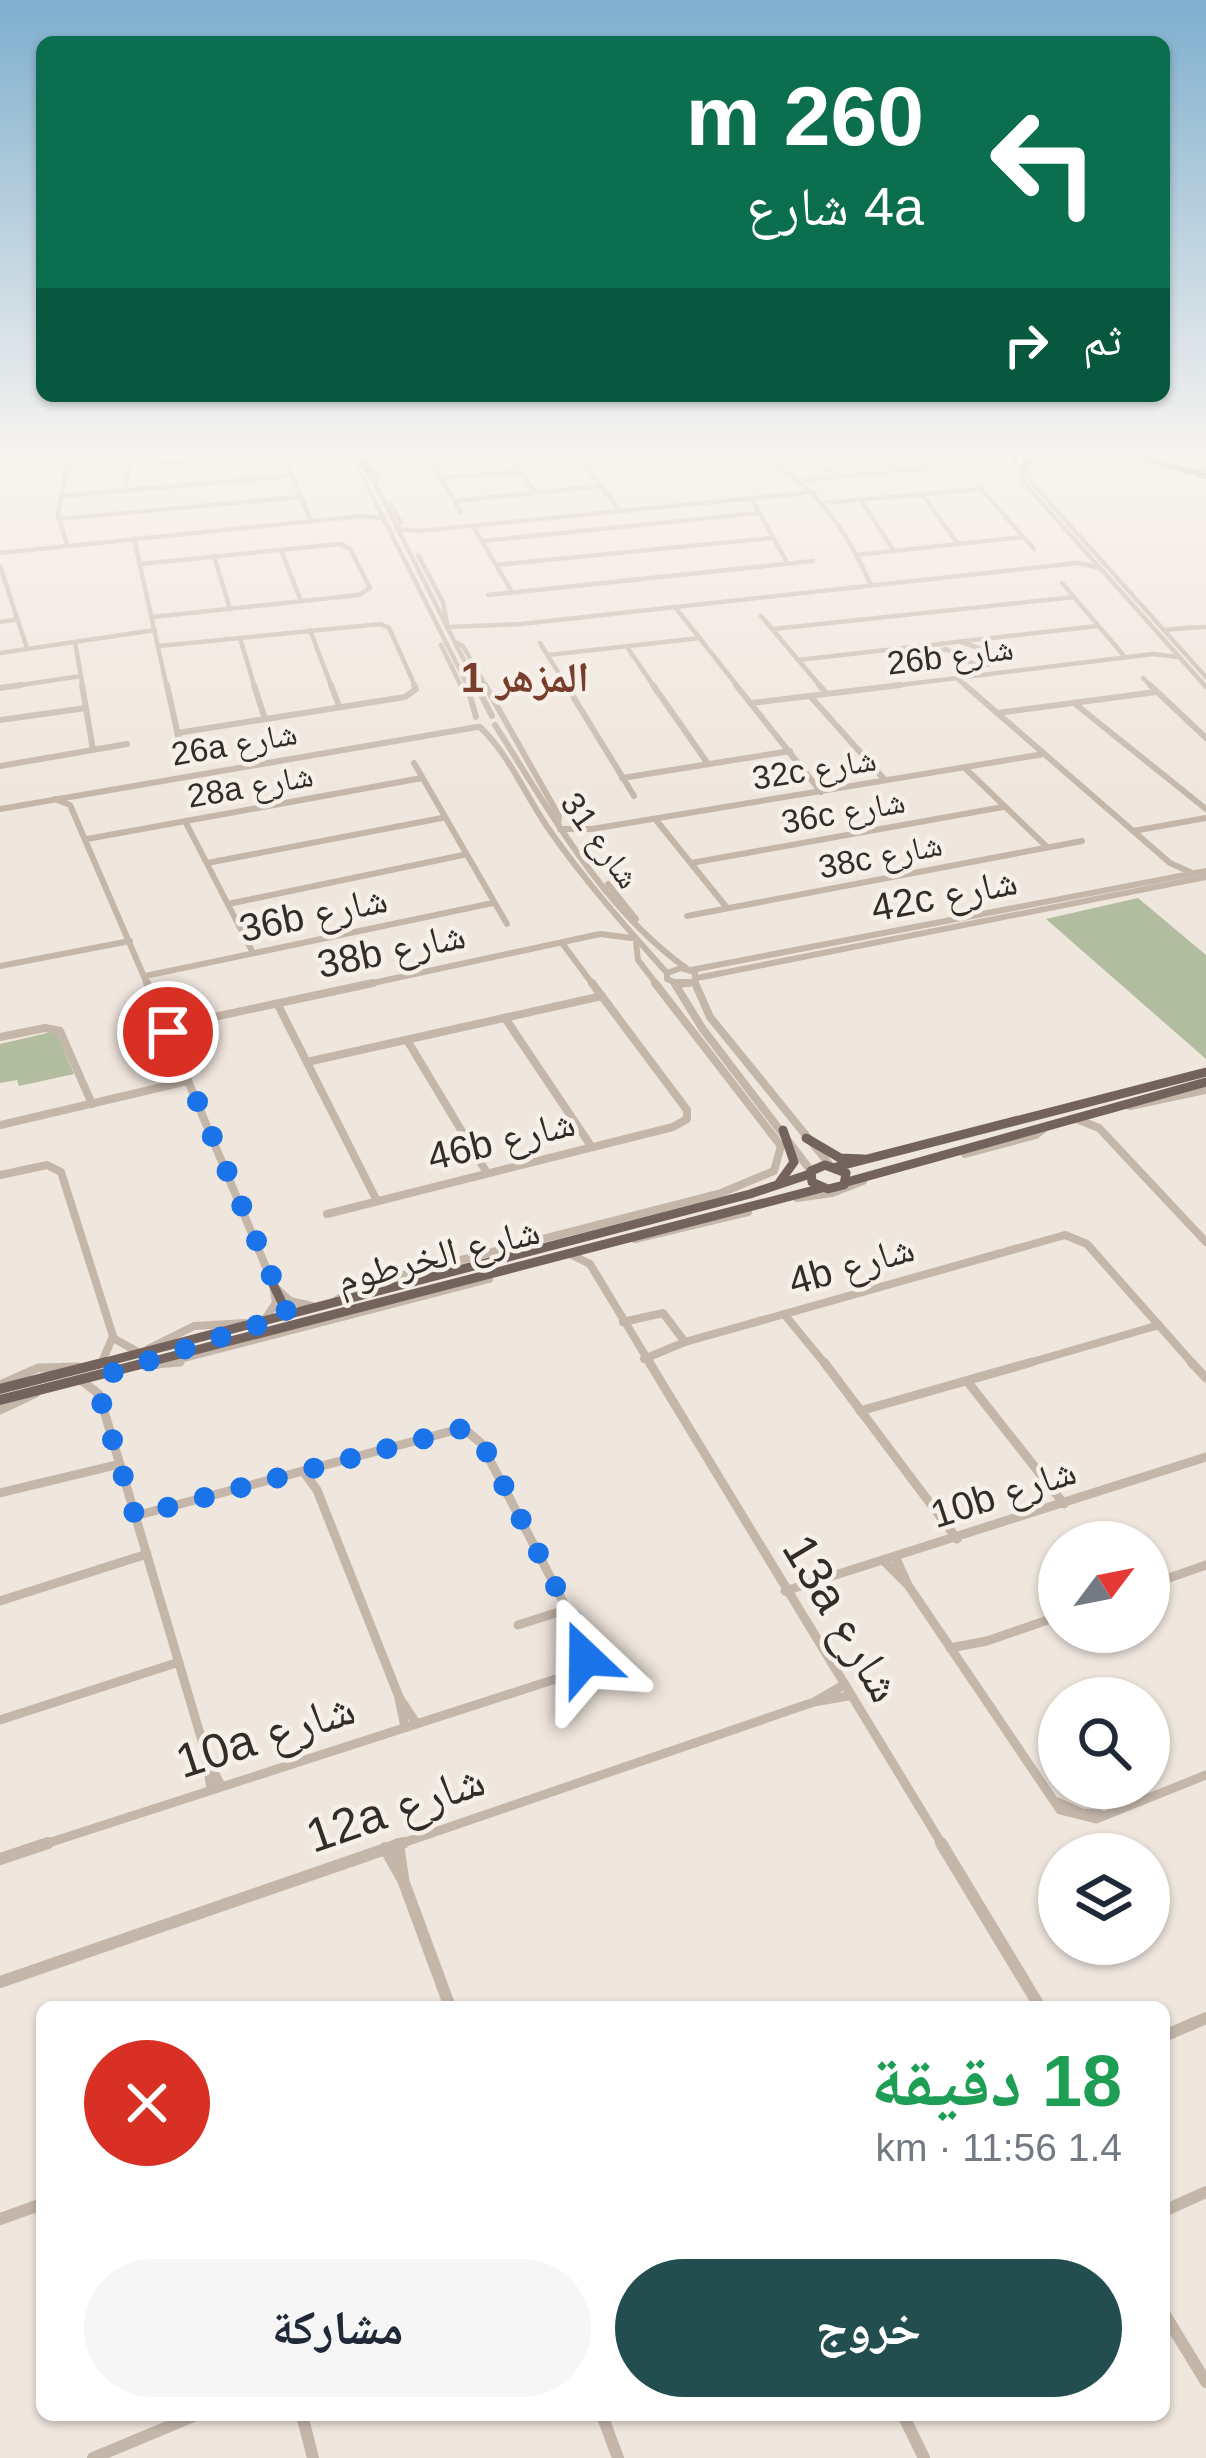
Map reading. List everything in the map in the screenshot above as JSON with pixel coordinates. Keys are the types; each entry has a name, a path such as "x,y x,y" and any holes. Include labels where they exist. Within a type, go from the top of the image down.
{"main road":[{"path":"834,1166 893,1156 1206,1072"},
{"path":"834,1166 846,1173 847,1182 1048,1124 1206,1086"},
{"path":"770,1189 794,1162 783,1130"},
{"path":"806,1138 840,1158 893,1156"},
{"name":"شارع الخرطوم","path":"0,1400 265,1319 770,1189 834,1166"},
{"path":"886,1168 908,1168"},
{"path":"811,1173 812,1182 822,1188"},
{"name":"شارع الخرطوم","path":"140,1355 200,1346 621,1237 822,1188 840,1188 847,1182"},
{"path":"730,1190 750,1194"},
{"path":"200,1346 283,1320 287,1313 273,1284"},
{"name":"شارع الخرطوم","path":"0,1387 106,1366"}],"street":[{"path":"0,567 27,649"},
{"path":"141,567 184,764"},
{"path":"217,567 230,609"},
{"path":"288,567 301,601"},
{"path":"152,617 368,592 359,567"},
{"path":"402,567 466,695 475,700"},
{"path":"408,567 475,700 476,723"},
{"path":"425,567 448,615 450,633"},
{"path":"496,567 512,592"},
{"path":"488,595 761,567"},
{"path":"862,567 873,585"},
{"path":"450,633 1043,567"},
{"path":"1097,567 1154,628 1182,645 1206,674"},
{"path":"1099,567 1118,580"},
{"path":"1106,567 1206,687"},
{"path":"1062,583 1126,658"},
{"path":"773,629 1073,597"},
{"path":"1130,604 1166,636"},
{"path":"679,609 821,792"},
{"path":"430,612 463,646 560,818 559,827"},
{"path":"761,616 826,694"},
{"path":"0,622 18,619"},
{"path":"159,646 381,624 389,628 415,693 177,733"},
{"path":"798,660 1098,626"},
{"path":"1166,636 1206,627"},
{"path":"450,633 478,628"},
{"name":"26b شارع","path":"1153,654 1166,636 1186,628"},
{"path":"0,653 155,630"},
{"path":"310,630 339,706"},
{"name":"شارع 31","path":"450,633 494,721 571,844 583,851 666,958 694,973"},
{"path":"240,638 265,719"},
{"path":"547,655 701,638"},
{"path":"75,642 94,750"},
{"path":"541,643 634,796"},
{"path":"934,653 963,644 983,648 996,662 979,667 946,650"},
{"path":"626,646 708,764"},
{"name":"26b شارع","path":"752,703 1153,654 1178,658"},
{"path":"0,688 81,676"},
{"path":"957,678 1170,863 1196,872"},
{"path":"1143,678 1206,738"},
{"path":"997,713 1156,692"},
{"path":"810,696 886,781"},
{"path":"1074,703 1206,813"},
{"path":"0,720 86,708"},
{"path":"476,723 494,721"},
{"path":"476,723 494,721"},
{"name":"شارع 31","path":"476,723 501,747 552,833 619,922 675,984"},
{"name":"26a شارع","path":"0,807 476,723"},
{"name":"26a شارع","path":"0,807 476,723"},
{"path":"0,766 127,744"},
{"path":"622,778 790,752"},
{"name":"32c شارع","path":"559,827 592,830 1044,754"},
{"path":"414,763 507,924"},
{"path":"184,764 201,770"},
{"path":"173,775 184,764"},
{"path":"965,767 1048,847"},
{"name":"28a شارع","path":"87,839 422,778"},
{"path":"70,805 80,795"},
{"path":"55,799 70,805 87,839 273,1284 276,1303 265,1319"},
{"name":"36c شارع","path":"691,863 1003,807"},
{"path":"1133,831 1206,813"},
{"path":"206,863 442,818"},
{"path":"655,819 727,908"},
{"path":"184,821 254,953"},
{"name":"32c شارع","path":"571,844 592,830"},
{"name":"38c شارع","path":"687,916 1082,841"},
{"path":"228,904 463,855"},
{"path":"1170,863 1174,871 1170,878"},
{"name":"42c شارع","path":"736,966 1196,872 1206,874"},
{"name":"42c شارع","path":"694,973 1206,874"},
{"path":"811,1173 675,984 714,962 1156,880"},
{"name":"36b شارع","path":"145,976 493,903"},
{"name":"38b شارع","path":"600,934 619,922"},
{"name":"38b شارع","path":"166,1027 600,934 620,933 634,940"},
{"path":"0,966 129,939"},
{"path":"334,1302 356,1287 730,1190 772,1174 782,1151 638,960 634,940"},
{"path":"307,1062 602,996 562,943"},
{"path":"668,973 694,973"},
{"path":"694,973 710,1017 806,1138 834,1166"},
{"name":"46b شارع","path":"327,1214 673,1127 687,1119 687,1109 602,996"},
{"path":"277,1004 377,1201"},
{"path":"506,1018 591,1147"},
{"path":"0,1037 58,1029 89,1105"},
{"path":"407,1040 487,1174"},
{"path":"720,1067 737,1072"},
{"path":"0,1125 189,1083"},
{"path":"1099,1128 1100,1111"},
{"path":"1070,1119 1099,1128 1206,1242"},
{"path":"621,1237 651,1239 832,1193 1032,1136 1048,1124"},
{"path":"0,1175 47,1166 61,1172 112,1336 99,1394"},
{"name":"4b شارع","path":"642,1356 1048,1239 1074,1239 1092,1250 1156,1323"},
{"path":"562,1253 590,1264 598,1244"},
{"path":"112,1336 119,1345 166,1366 514,1272 532,1261"},
{"name":"13a شارع","path":"590,1264 1036,2001"},
{"path":"273,1284 290,1300 316,1306"},
{"path":"622,1322 663,1312 685,1342"},
{"path":"789,1313 952,1540"},
{"path":"862,1414 1156,1323 1206,1378"},
{"path":"74,1380 88,1383 99,1394 216,1788"},
{"path":"967,1381 1064,1504"},
{"path":"0,1410 42,1389"},
{"path":"136,1519 464,1428 482,1443 565,1610 518,1625"},
{"name":"10b شارع","path":"787,1594 1206,1457"},
{"path":"0,1493 119,1460"},
{"path":"316,1468 316,1490"},
{"path":"303,1471 316,1490 410,1725"},
{"path":"0,1601 148,1558"},
{"path":"891,1560 1060,1810 1096,1819 1206,1775"},
{"path":"1170,1578 1206,1565"},
{"name":"10a شارع","path":"0,1859 552,1678 578,1664 586,1649 565,1610"},
{"path":"953,1653 1038,1623"},
{"path":"0,1720 180,1666"},
{"name":"12a شارع","path":"0,1982 845,1691"},
{"path":"398,1844 403,1880"},
{"path":"385,1848 403,1880 448,2001"},
{"path":"1170,2033 1206,2018"},
{"path":"1170,2208 1206,2192"},
{"path":"0,2219 36,2206"},
{"path":"1170,2323 1206,2382"},
{"path":"93,2458 182,2421"},
{"path":"304,2421 314,2458"},
{"path":"604,2421 618,2458"},
{"path":"906,2421 924,2458"}],"green space":[{"path":"1138,898 1206,955 1206,1059 1046,919"},
{"path":"56,1031 74,1074 19,1086 17,1080 0,1083 0,1044"}],"district":[{"name":"المزهر 1","path":"525,677"}],"route":[{"path":"168,1032 288,1315 106,1375 99,1394 135,1516 464,1428 482,1443 583,1640 585,1658"}]}
